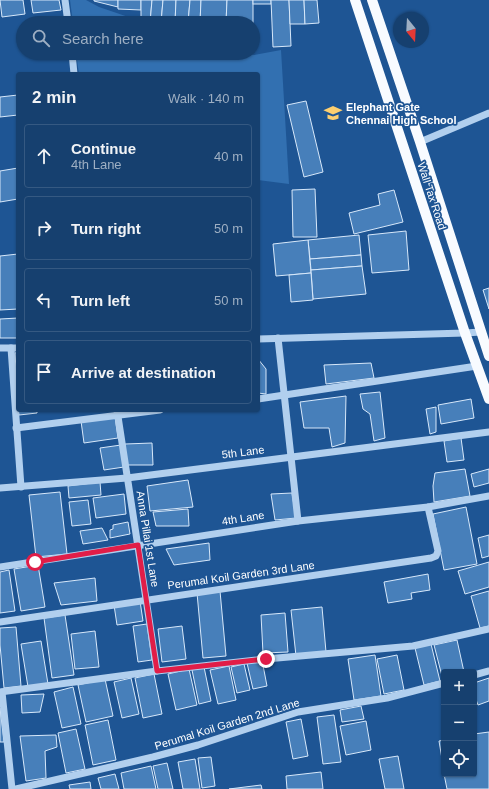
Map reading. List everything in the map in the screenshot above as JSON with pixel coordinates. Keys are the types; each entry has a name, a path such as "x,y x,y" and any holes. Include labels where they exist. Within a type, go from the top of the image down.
{"main road":[{"name":"Wall Tax Road","path":"355,0 465,333 489,399"},
{"name":"Wall Tax Road","path":"372,0 420,142 489,356"}],"street":[{"path":"65,0 67,16"},
{"path":"73,60 74,72"},
{"path":"420,142 489,113"},
{"path":"260,339 481,332"},
{"path":"278,338 298,521"},
{"path":"0,348 15,348 16,428 21,487"},
{"path":"260,399 477,366"},
{"path":"16,428 118,412"},
{"name":"Anna Pillai 1st Lane","path":"118,412 157,671"},
{"name":"5th Lane","path":"0,488 127,478 489,432"},
{"name":"4th Lane","path":"0,567 298,521 428,507 489,496"},
{"name":"Perumal Koil Garden 3rd Lane","path":"0,622 431,558 436,556 438,551 428,507"},
{"path":"12,789 1,692 157,671 266,659 413,646 489,629"},
{"path":"477,674 489,671"},
{"name":"Perumal Koil Garden 2nd Lane","path":"16,789 191,747 298,712 387,698 441,684"}],"shaded area":[{"path":"70,0 86,0 99,7 125,16 72,16"},
{"path":"281,50 289,184 260,180 260,72 79,72 77,60 260,60 260,54"}],"building":[{"path":"0,0 23,0 25,14 2,17"},
{"path":"31,0 59,0 61,10 33,13"},
{"path":"118,0 118,7 94,1"},
{"path":"118,0 141,0 141,10 118,9"},
{"path":"141,0 152,0 151,16 141,16"},
{"path":"152,0 163,0 162,16 151,16"},
{"path":"163,0 176,0 175,16 162,16"},
{"path":"176,0 190,0 189,16 175,16"},
{"path":"190,0 201,0 200,16 189,16"},
{"path":"201,0 227,0 226,16 200,16"},
{"path":"227,0 253,0 253,16 226,16"},
{"path":"253,0 271,0 271,4 253,4"},
{"path":"271,0 289,0 291,46 273,47"},
{"path":"289,0 304,0 305,24 290,24"},
{"path":"304,0 317,0 319,23 305,24"},
{"path":"16,95 16,115 0,117 0,97"},
{"path":"306,101 323,172 304,177 287,105"},
{"path":"16,168 16,199 0,202 0,171"},
{"path":"315,189 317,237 293,237 292,190"},
{"path":"394,190 403,222 354,234 349,213 380,205 378,194"},
{"path":"406,231 409,270 372,273 368,235"},
{"path":"359,235 361,255 310,259 308,240"},
{"path":"308,240 311,273 276,276 273,244"},
{"path":"16,254 16,309 0,310 0,256"},
{"path":"361,255 362,266 311,270 310,259"},
{"path":"362,266 366,294 313,299 311,270"},
{"path":"311,273 313,300 291,302 289,275"},
{"path":"489,288 489,309 483,290"},
{"path":"16,318 16,338 0,338 0,319"},
{"path":"260,362 266,369 266,394 260,393"},
{"path":"371,363 374,378 326,384 324,365"},
{"path":"380,392 385,438 374,441 370,414 363,409 360,394"},
{"path":"346,396 345,443 332,447 329,428 304,428 300,402"},
{"path":"471,399 474,418 441,424 438,405"},
{"path":"436,407 436,432 430,434 426,409"},
{"path":"18,412 37,412 37,413 19,415"},
{"path":"115,417 118,438 84,443 81,421"},
{"path":"461,438 464,460 447,462 444,441"},
{"path":"152,443 153,465 125,465 125,444"},
{"path":"121,445 124,467 104,470 100,448"},
{"path":"465,469 470,496 434,502 433,486 435,473"},
{"path":"489,469 489,483 474,487 471,474"},
{"path":"188,480 193,507 150,511 147,486"},
{"path":"100,482 101,495 69,498 68,486"},
{"path":"60,492 67,554 36,557 29,495"},
{"path":"292,493 296,518 275,520 271,494"},
{"path":"124,494 126,514 96,518 93,498"},
{"path":"88,500 91,524 72,526 69,502"},
{"path":"466,507 477,564 444,570 433,514"},
{"path":"188,509 189,526 156,526 153,512"},
{"path":"128,522 130,534 110,538 110,530 113,529 113,525"},
{"path":"102,528 108,540 83,544 80,531"},
{"path":"489,535 489,556 482,558 478,538"},
{"path":"209,543 210,560 174,565 166,549"},
{"path":"489,562 489,587 465,594 458,571"},
{"path":"38,565 45,607 21,611 14,569"},
{"path":"9,570 15,611 0,613 0,572"},
{"path":"428,574 430,590 411,593 412,599 388,603 384,582"},
{"path":"95,578 97,601 61,605 54,583"},
{"path":"220,591 226,656 203,658 197,593"},
{"path":"489,591 489,626 480,628 471,596"},
{"path":"140,601 143,621 117,625 114,605"},
{"path":"322,607 326,652 296,656 291,610"},
{"path":"285,613 288,652 263,653 261,615"},
{"path":"65,615 74,675 52,678 44,618"},
{"path":"147,624 152,660 138,662 133,626"},
{"path":"182,626 186,659 162,662 158,629"},
{"path":"16,627 21,686 4,688 0,628"},
{"path":"95,631 99,667 75,669 71,634"},
{"path":"457,640 463,669 441,669 441,672 434,645"},
{"path":"41,641 48,684 28,687 21,644"},
{"path":"431,644 440,681 424,685 415,648"},
{"path":"375,655 381,696 354,700 348,659"},
{"path":"397,655 404,690 384,694 377,659"},
{"path":"262,660 267,686 253,689 247,663"},
{"path":"244,664 250,690 237,693 231,667"},
{"path":"229,666 236,700 218,704 210,670"},
{"path":"204,667 211,701 199,704 192,670"},
{"path":"189,669 197,705 176,710 168,674"},
{"path":"154,674 162,714 143,718 135,678"},
{"path":"131,678 139,714 122,718 114,682"},
{"path":"489,678 489,701 478,705 477,702 477,682"},
{"path":"105,679 113,716 86,722 78,685"},
{"path":"73,687 81,724 62,728 54,692"},
{"path":"44,694 40,712 22,713 21,695"},
{"path":"361,706 364,719 342,722 340,710"},
{"path":"0,708 4,742 0,742"},
{"path":"334,715 341,762 323,764 317,717"},
{"path":"301,719 308,756 293,759 286,722"},
{"path":"108,720 116,760 93,765 85,725"},
{"path":"366,721 371,750 346,755 340,726"},
{"path":"76,729 85,769 66,773 58,733"},
{"path":"489,732 489,789 447,789 445,777 477,777 477,734"},
{"path":"56,735 57,747 45,751 46,778 26,781 20,736"},
{"path":"439,741 441,741 441,753"},
{"path":"398,756 404,789 385,789 379,759"},
{"path":"211,757 215,786 202,788 198,758"},
{"path":"195,759 200,789 183,789 178,762"},
{"path":"167,763 173,789 158,789 153,766"},
{"path":"151,766 156,789 124,789 121,773"},
{"path":"321,772 323,789 287,789 286,776"},
{"path":"115,774 119,789 101,789 98,778"},
{"path":"90,782 91,789 70,789 69,785"},
{"path":"261,785 262,789 229,789"}],"place":[{"name":"Elephant Gate Chennai High School","path":"333,113"}],"route":[{"path":"35,562 138,545 157,671 266,659"}]}
